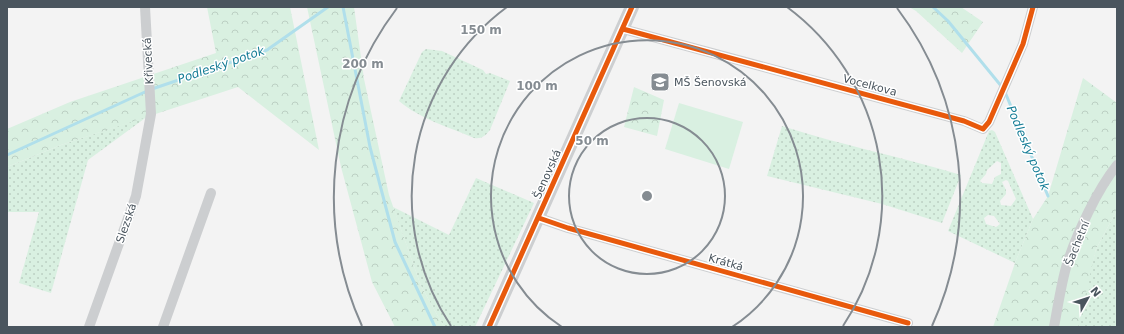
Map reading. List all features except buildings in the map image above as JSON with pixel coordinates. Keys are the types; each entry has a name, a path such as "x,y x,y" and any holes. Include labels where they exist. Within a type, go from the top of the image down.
{"main road":[{"name":"Šenovská","path":"490,327 632,7"}],"street":[{"name":"Křivecká","path":"145,7 151,114"},
{"name":"Vocelkova","path":"623,28 964,121 983,129 989,122 1024,44 1033,7"},
{"name":"Slezská","path":"88,327 136,196 151,114"},
{"name":"Šachetní","path":"1054,327 1067,264 1081,229 1109,176 1117,165"},
{"path":"163,327 211,194"},
{"name":"Krátká","path":"539,218 568,228 908,323"}],"green space":[{"path":"207,7 290,7 319,150 238,87 61,145 7,167 7,129 70,102 216,53"},
{"path":"307,7 354,7 364,79 389,195 421,286 444,327 395,327 372,282 341,167"},
{"path":"909,7 961,7 983,22 962,53 916,11"},
{"path":"426,49 442,51 483,70 486,74 490,73 510,81 490,130 483,137 474,138 435,122 416,113 399,101 422,52"},
{"path":"1083,78 1117,103 1117,210 1096,249 1078,327 993,327 1015,263 1033,219 1048,196"},
{"path":"634,87 664,100 657,136 624,127"},
{"path":"679,103 743,122 729,169 665,149"},
{"path":"148,116 88,160 51,293 19,283 39,212 7,212 7,167 61,145"},
{"path":"782,126 961,175 942,223 882,204 767,176"},
{"path":"992,130 995,132 1033,219 1015,263 948,231 989,131","holes":["997,161 1001,163 1001,174 995,177 992,184 982,183 980,181 986,174 987,170","1006,180 1008,181 1016,199 1011,206 1001,205 1000,201 1006,194 1006,190 1002,182","988,215 994,216 1000,224 996,227 986,224 984,218"]},
{"path":"476,178 534,203 475,327 444,327 421,286 393,207 449,235"},
{"path":"1117,210 1117,327 1076,327 1096,249"}],"waterway":[{"name":"Podleský potok","path":"152,89 267,50 328,7"},
{"path":"343,7 370,147 395,242 435,327"},
{"name":"Podleský potok","path":"933,7 948,21 1002,87"},
{"name":"Podleský potok","path":"7,155 147,91"},
{"name":"Podleský potok","path":"1005,92 1048,196"}],"cycle path":[{"path":"489,327 632,7"},
{"path":"623,29 964,121 983,129 989,122 1023,44 1033,7"},
{"path":"539,218 568,228 908,323"}],"place":[{"name":"MŠ Šenovská","path":"660,82"}]}
